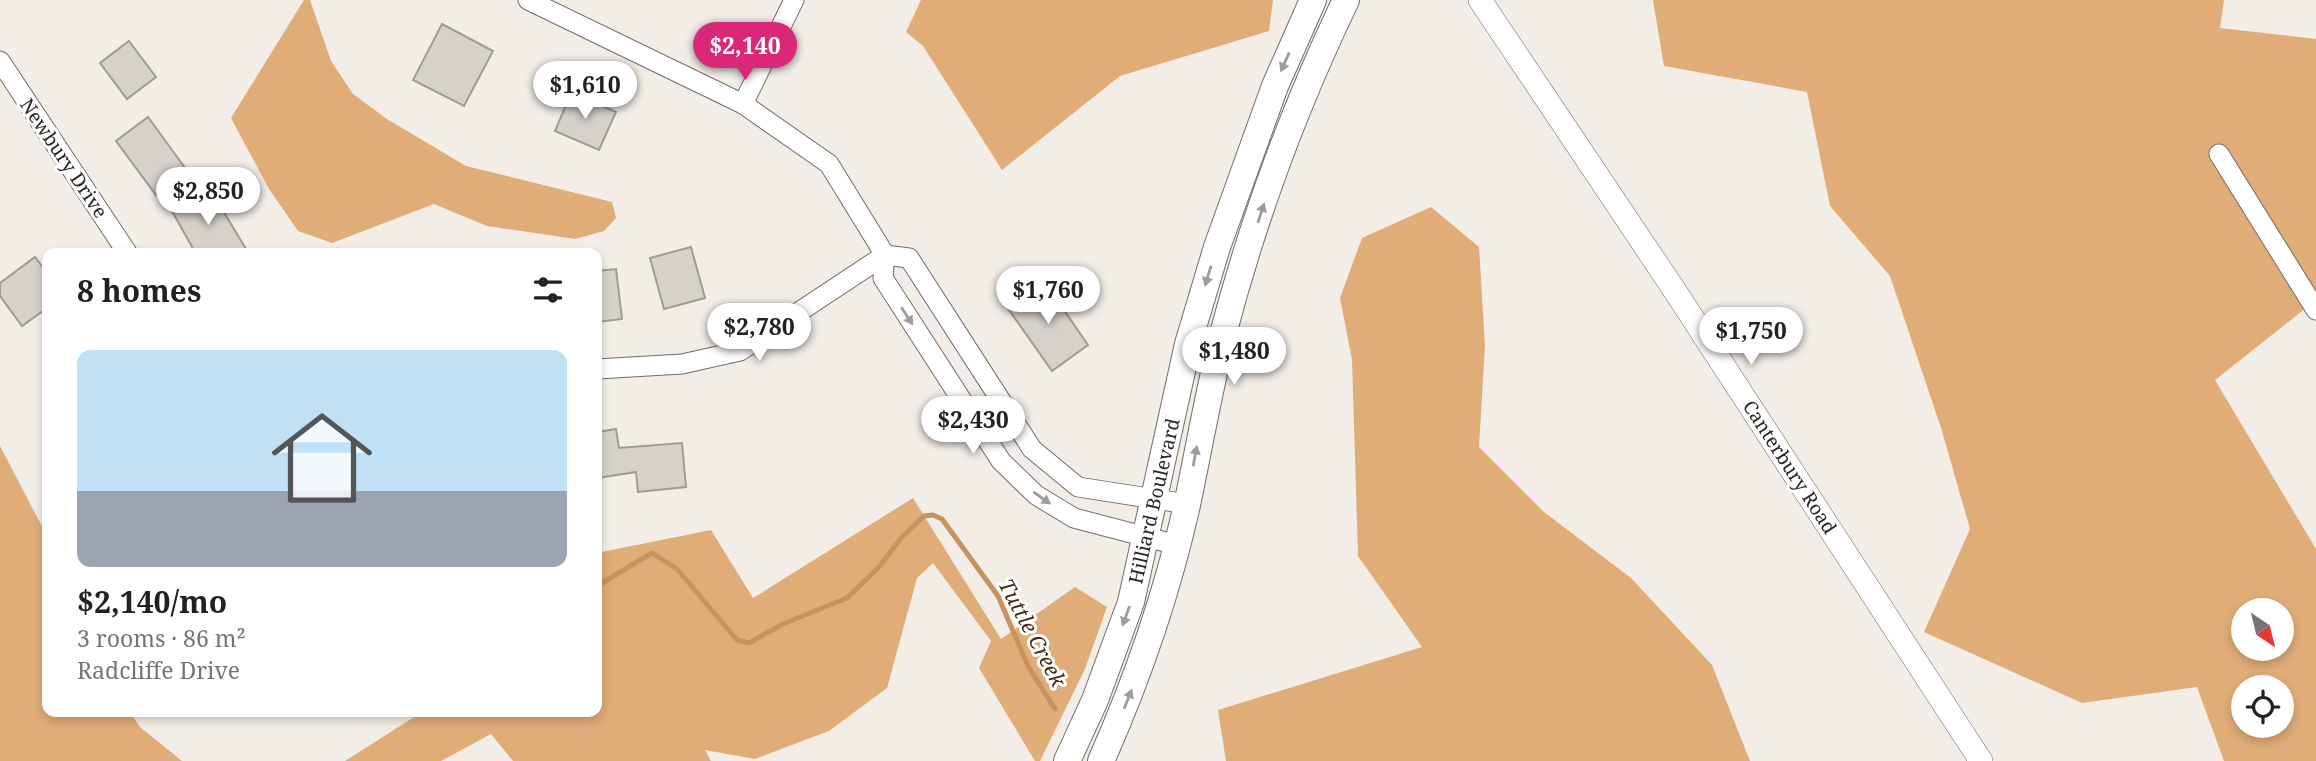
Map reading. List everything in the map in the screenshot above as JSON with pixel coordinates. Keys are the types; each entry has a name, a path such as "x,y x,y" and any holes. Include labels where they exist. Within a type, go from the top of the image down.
{"main road":[{"name":"Hilliard Boulevard","path":"1067,761 1095,700 1131,602 1188,344 1217,247 1275,86 1313,0"},
{"name":"Hilliard Boulevard","path":"1101,761 1144,659 1177,545 1212,380 1242,269 1287,137 1346,0"}],"street":[{"path":"528,0 743,104 829,164 886,255 883,278 1001,461 1036,495 1074,518 1145,539 1177,545"},
{"path":"743,104 794,0"},
{"name":"Canterbury Road","path":"1480,0 1675,291 1982,761"},
{"name":"Newbury Drive","path":"0,61 124,248"},
{"path":"2219,154 2316,310"},
{"path":"602,369 682,364 740,351 886,255 909,258 1032,449 1078,486 1187,504"}],"shaded area":[{"path":"304,0 310,0 331,61 353,94 387,119 466,166 612,202 616,218 604,231 575,239 487,226 434,204 332,243 298,231 269,189 231,118"},
{"path":"921,0 1273,0 1269,31 1120,76 1002,170 923,46 906,32"},
{"path":"1653,0 2224,0 2220,28 2316,39 2316,300 2215,380 2316,549 2316,761 2224,761 2197,687 2082,703 1924,632 1970,529 1942,431 1890,276 1830,206 1807,92 1664,66"},
{"path":"1431,207 1479,247 1485,345 1479,447 1544,512 1631,578 1712,665 1750,761 1226,761 1218,710 1422,647 1358,556 1352,360 1340,298 1362,238"},
{"path":"0,446 42,526 42,717 133,717 140,727 182,761 0,761"},
{"path":"913,498 1001,639 1075,587 1107,607 1085,669 1040,761 1035,761 979,668 991,641 933,563 917,578 887,688 829,731 755,759 705,750 711,761 513,761 491,734 441,761 345,761 414,717 602,717 602,552 711,530 753,598"}],"building":[{"path":"442,24 493,51 464,106 413,80"},
{"path":"129,41 156,77 127,99 100,63"},
{"path":"571,93 616,112 599,150 555,131"},
{"path":"148,117 188,172 156,195 116,141"},
{"path":"210,189 245,248 193,248 172,211"},
{"path":"691,247 705,298 664,309 650,258"},
{"path":"35,257 42,266 42,312 22,326 0,296 0,283"},
{"path":"616,269 622,319 602,321 602,270"},
{"path":"1044,281 1088,345 1052,371 1007,307"},
{"path":"616,429 619,448 682,443 686,487 638,492 636,472 602,477 602,431"}],"waterway":[{"name":"Tuttle Creek","path":"602,583 652,553 677,569 737,640 749,643 783,624 847,598 880,566 901,538 924,516 933,515 942,519 998,596 1028,666 1055,709"}]}
